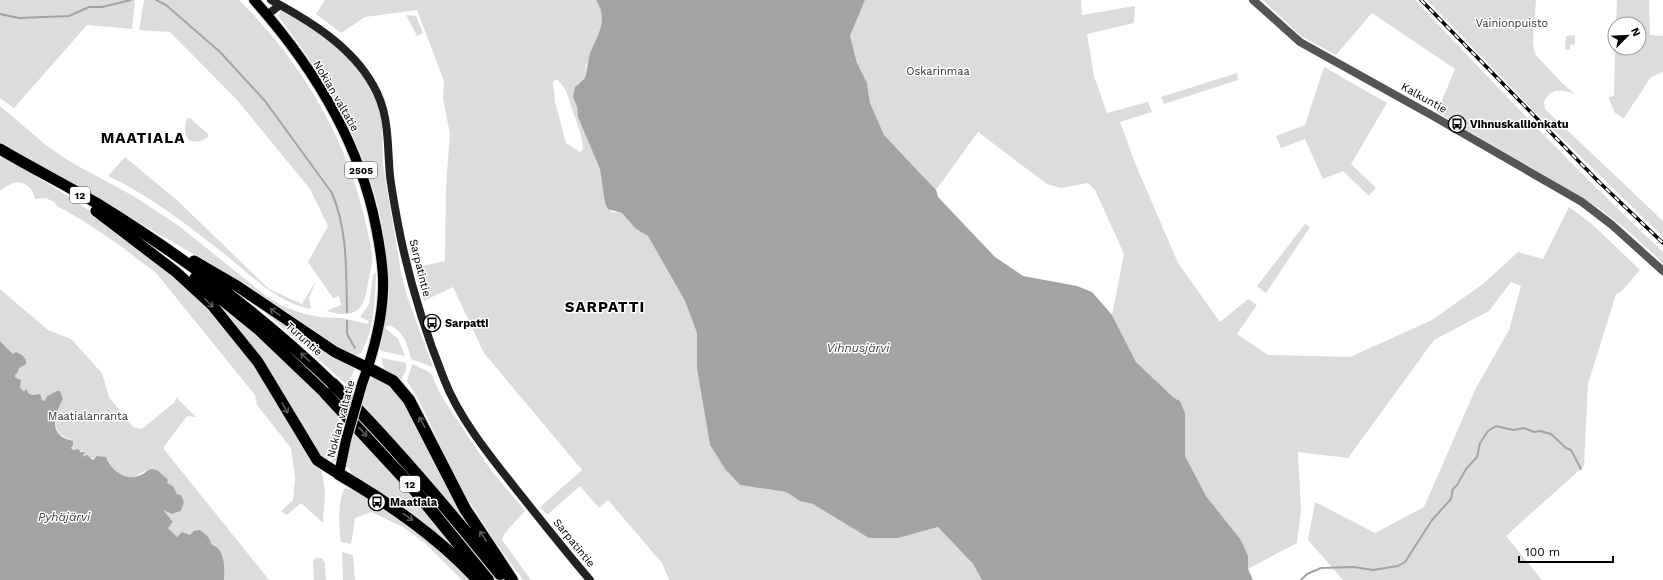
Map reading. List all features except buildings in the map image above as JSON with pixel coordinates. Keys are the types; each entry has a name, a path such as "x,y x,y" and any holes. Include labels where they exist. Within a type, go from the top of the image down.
{"highway":[{"name":"Turuntie","path":"0,149 121,219 241,303 304,355 330,389 488,580"},
{"name":"Turuntie","path":"39,172 134,234 207,287 374,425 424,480 504,580"},
{"path":"81,200 164,262 212,305 258,362 317,460 380,498 418,525 442,545 478,580"},
{"path":"121,219 237,286 335,352 393,381 406,396 427,432 465,509 512,580"}],"main road":[{"name":"Nokian valtatie","path":"254,0 298,56 333,109 352,149 367,189 380,243 384,288 376,339 346,440 339,474"},
{"name":"Sarpatintie","path":"271,0 307,20 337,43 373,84 381,101 385,115 390,176 398,224 410,279 444,381 463,415 497,465 590,580"},
{"path":"267,15 280,5"}],"street":[{"name":"Kalkuntie","path":"1253,0 1300,42 1433,116 1582,202 1612,225 1663,271"}],"green space":[{"path":"0,0 135,0 132,29 87,25 14,108 0,98"},
{"path":"144,0 239,0 282,48 301,74 333,129 357,189 365,220 371,247 372,262 365,298 362,305 354,312 342,314 326,311 341,305 339,296 333,298 308,262 328,226 310,189 237,100 170,32 139,30"},
{"path":"325,0 596,0 600,6 603,19 602,30 591,49 590,59 586,65 585,78 577,84 575,91 575,103 578,117 599,165 602,176 605,203 612,212 622,213 636,229 648,236 685,301 697,333 697,369 710,445 725,469 740,485 786,492 800,501 813,504 898,538 938,527 973,564 982,580 669,580 662,563 608,500 599,508 580,486 547,515 540,507 582,470 484,353 453,287 424,301 414,268 445,261 446,187 450,134 443,99 444,81 417,10 365,17 341,33 316,14","holes":["556,79 560,82 567,94 580,130 583,149 580,152 566,143 555,102 553,82"]},
{"name":"Oskarinmaa","path":"865,0 1081,0 1082,15 1135,6 1134,23 1087,34 1094,76 1107,113 1148,102 1152,112 1120,122 1135,163 1178,263 1220,322 1248,299 1257,305 1237,334 1268,355 1350,357 1432,320 1483,284 1518,252 1543,259 1569,207 1592,224 1640,270 1621,292 1616,294 1588,384 1584,466 1506,536 1542,580 1343,580 1308,540 1315,502 1375,533 1424,507 1476,388 1509,330 1521,286 1511,282 1489,311 1434,340 1348,458 1298,452 1301,510 1297,543 1248,569 1248,556 1241,540 1206,496 1185,456 1185,413 1180,401 1174,398 1136,362 1112,315 1124,254 1095,190 1088,183 1061,188 1047,184 978,132 936,190 884,135 870,103 867,83 857,63 850,36"},
{"path":"1263,0 1415,0 1568,159 1663,252 1663,263 1627,230 1599,208 1437,112 1455,69 1372,13 1336,55 1301,36"},
{"name":"Vainionpuisto","path":"1427,0 1536,0 1533,43 1535,54 1563,84 1575,94 1566,91 1553,92 1544,102 1545,109 1663,221 1663,237 1538,115"},
{"path":"1617,0 1649,0 1650,35 1663,36 1663,72 1651,77 1624,118 1615,113 1609,99 1609,97 1614,96 1615,56 1647,56 1647,16 1616,16"},
{"path":"281,10 316,29 346,56 369,84 377,101 382,123 383,165 401,272 407,296 433,367 411,359 404,339 398,331 389,325 385,328 398,339 405,356 382,351 380,349 387,304 388,280 383,233 376,199 366,166 352,134 318,73 278,16"},
{"path":"406,15 416,16 423,33 417,36"},
{"path":"1575,35 1575,44 1570,45 1570,50 1565,49 1566,36"},
{"path":"1324,67 1387,103 1351,164 1376,188 1369,196 1343,171 1323,179 1305,139 1281,148 1276,136 1305,125"},
{"path":"1237,73 1238,80 1164,104 1161,97"},
{"path":"0,106 47,146 69,161 135,197 179,226 270,299 283,306 301,313 319,317 342,318 368,324 369,321 360,317 369,304 373,275 376,272 375,303 372,324 366,344 361,353 353,356 348,354 244,283 0,143"},
{"path":"187,118 190,118 208,134 208,137 196,142 188,139 185,131"},
{"path":"3,157 68,196 119,231 190,286 247,349 316,465 322,471 325,493 323,523 301,503 287,515 281,511 293,500 295,478 291,448 257,405 255,395 156,273 118,244 82,220 57,206 54,202 46,198 35,199 32,191 27,185 23,183 15,183 0,190 0,159"},
{"path":"125,157 179,202 269,289 302,304 316,281 309,298 311,309 274,294 208,241 153,201 108,176"},
{"path":"1305,224 1310,227 1266,293 1257,286"},
{"path":"236,288 355,367 348,386 311,352"},
{"name":"Maatialanranta","path":"0,289 48,330 71,339 102,373 109,397 133,427 142,429 175,402 176,397 196,417 187,416 163,448 269,580 224,580 223,562 216,545 211,544 205,535 180,535 177,537 167,527 173,523 163,510 172,514 181,511 183,505 173,486 145,471 132,478 124,476 114,469 106,460 81,457 85,452 73,450 71,448 72,440 64,437 56,428 56,418 63,399 57,391 47,396 46,401 42,400 36,394 32,395 20,388 20,379 15,377 13,354 0,341"},
{"path":"210,297 265,341 341,414 327,461 318,455 258,354 229,317"},
{"path":"382,358 406,363 406,370 401,380 385,369"},
{"path":"412,364 431,373 440,394 471,441 491,470 525,511 504,534 502,540 531,580 523,580 468,499 446,459 420,402 407,381"},
{"path":"373,378 385,382 401,397 482,541 362,403 370,380"},
{"path":"345,417 337,460 331,464"},
{"path":"354,427 401,480 457,550 393,500 353,475 346,465"},
{"path":"345,488 355,491 416,527 473,580 462,580 426,544 403,527 371,512 355,518 351,544 341,542 339,522 340,507 342,493"},
{"path":"342,552 353,555 355,580 343,580"},
{"path":"322,558 325,563 326,580 314,580 313,560"}],"water":[{"name":"Vihnusjärvi","path":"596,0 865,0 850,36 857,63 867,83 870,103 884,135 936,190 938,197 995,257 1023,276 1077,286 1092,292 1112,315 1136,362 1174,398 1180,401 1185,413 1185,456 1206,496 1241,540 1248,556 1248,569 1253,580 982,580 973,564 938,527 898,538 869,538 813,504 800,501 786,492 740,485 725,469 710,445 697,369 697,333 685,301 648,236 636,229 622,213 608,209 605,203 600,169 578,117 577,107 573,97 575,87 585,78 591,51 602,24 601,12"},
{"name":"Pyhäjärvi","path":"0,341 13,354 16,352 22,355 26,360 26,364 19,368 15,375 15,377 21,380 20,388 24,391 27,389 28,393 32,395 40,394 42,400 45,401 47,396 60,391 63,399 56,414 56,430 64,438 73,441 71,448 73,450 79,449 80,452 85,452 82,457 87,455 93,460 97,456 106,457 114,470 128,477 141,475 151,469 157,470 168,480 167,483 173,486 177,494 181,495 184,502 181,511 172,514 163,510 173,522 168,528 177,537 182,532 190,535 194,531 200,530 205,534 210,540 211,544 216,546 222,554 224,580 0,580"}],"waterway":[{"path":"0,14 19,18 69,16 89,7 102,7 131,0"},
{"path":"156,0 166,5 220,52 265,101 332,193 344,237 347,312"},
{"path":"347,321 347,334 355,348"},
{"path":"1301,580 1307,574 1321,568 1354,567 1373,570 1398,566 1405,562 1432,520 1451,499 1453,489 1466,469 1477,457 1480,443 1488,431 1496,426 1513,430 1524,428 1534,432 1540,431 1551,434 1566,448 1571,450 1581,469"}],"railway":[{"path":"1421,0 1599,182 1663,243"}],"place":[{"name":"Vihnuskallionkatu","path":"1457,124"},
{"name":"Sarpatti","path":"432,323"},
{"name":"Maatiala","path":"377,502"}],"district":[{"name":"MAATIALA","path":"143,138"},
{"name":"SARPATTI","path":"605,307"}]}
